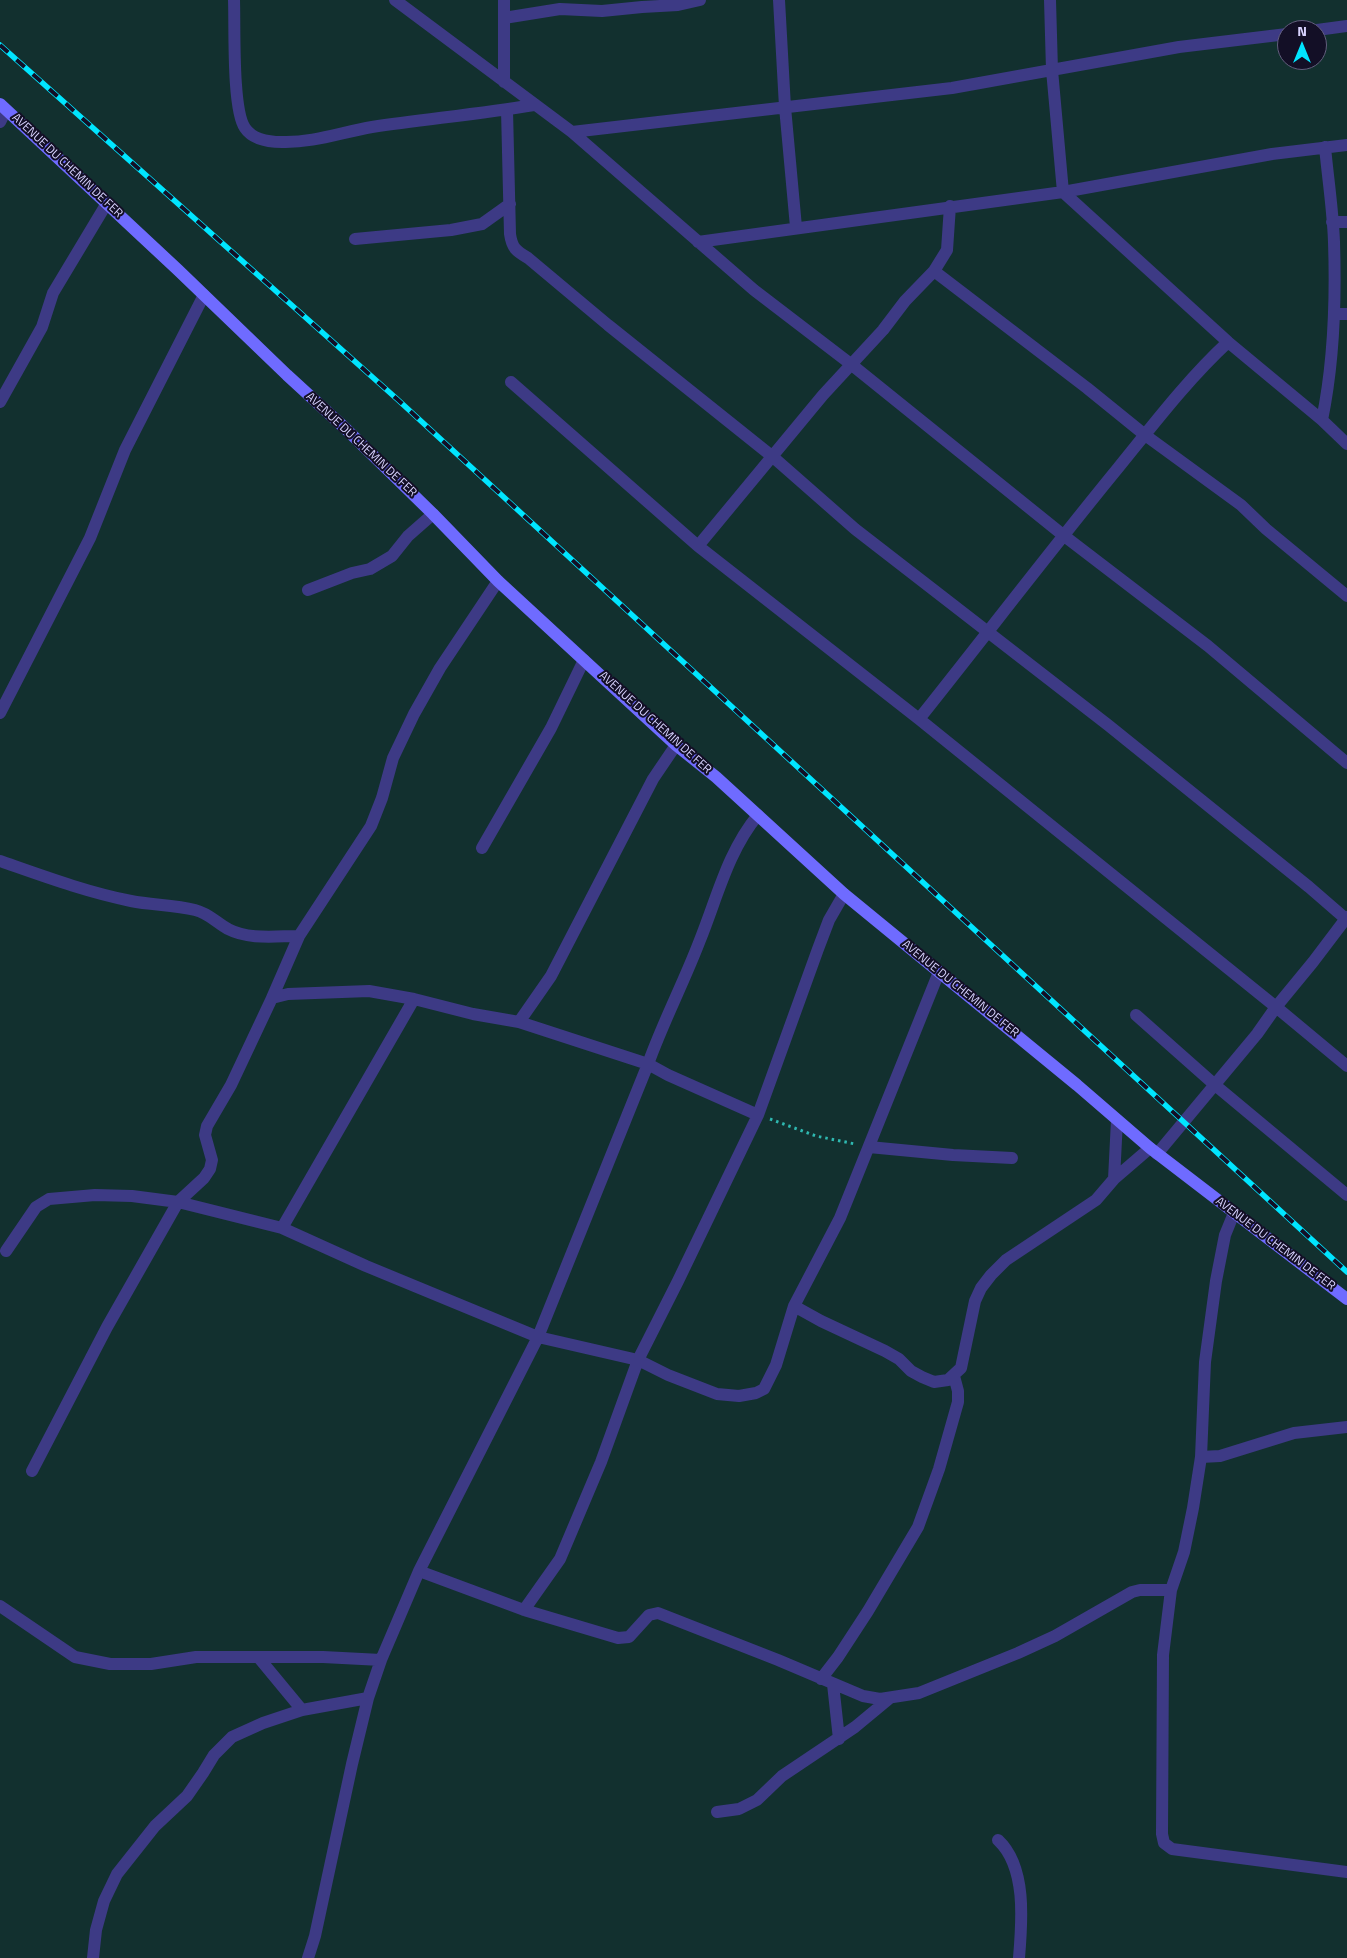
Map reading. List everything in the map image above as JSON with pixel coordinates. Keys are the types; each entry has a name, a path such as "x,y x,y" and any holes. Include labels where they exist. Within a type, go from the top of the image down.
{"street":[{"path":"234,0 237,91 243,126 251,136 262,140 282,142 306,141 371,128 534,105"},
{"path":"395,0 572,132 754,290 852,365 1063,535 1208,646 1347,763"},
{"path":"504,0 504,82"},
{"path":"504,18 560,8 602,11 642,6 678,6 700,0"},
{"path":"779,0 785,107 796,227"},
{"path":"1050,0 1052,70 1063,192 1228,342 1322,420 1347,444"},
{"path":"1327,29 1347,26"},
{"path":"572,132 952,88 1179,47 1277,35"},
{"path":"0,122 3,107"},
{"name":"AVENUE DU CHEMIN DE FER","path":"3,107 107,203 433,514 498,581 844,894 1154,1151 1347,1299"},
{"path":"507,110 512,244 516,251 528,258 608,325 773,457 855,529 988,632 1347,919 1276,1006 1258,1034 1215,1085 1154,1151 1114,1179 1096,1200 1006,1260 991,1275 981,1288 975,1301 961,1368 954,1376 948,1380 934,1382 911,1371 885,1351 794,1306"},
{"path":"698,242 796,227 1063,192 1272,154 1347,145"},
{"path":"1322,420 1341,314 1325,147"},
{"path":"0,402 42,327 53,294 107,203"},
{"path":"355,239 450,230 482,224 510,204"},
{"path":"698,546 823,395 883,330 905,301 934,271 947,250 950,206"},
{"path":"1332,222 1347,222"},
{"path":"934,271 1087,388 1145,435 1241,505 1266,529 1347,596"},
{"path":"0,713 90,538 125,450 204,295"},
{"path":"919,718 1063,535 1145,435 1205,364 1228,342"},
{"path":"511,382 698,546 919,718 1276,1006 1347,1066"},
{"path":"308,590 352,572 370,569 392,556 408,536 433,514"},
{"path":"32,1471 107,1327 178,1202 204,1178 210,1169 212,1160 205,1135 207,1126 231,1085 299,936 370,826 382,798 393,758 414,714 440,668 498,581"},
{"path":"482,848 551,728 584,660"},
{"path":"519,1022 550,976 653,779 676,744"},
{"path":"308,1958 315,1936 339,1820 368,1698 381,1660 418,1571 538,1337 648,1064 700,941 732,855 746,830 758,815"},
{"path":"0,861 62,884 131,901 198,911 240,934 299,936"},
{"path":"524,1610 560,1559 601,1462 638,1360 758,1115 829,920 844,894"},
{"path":"6,1251 36,1207 49,1199 95,1195 132,1196 178,1202 282,1228 366,1266 538,1337 638,1360 668,1375 717,1394 740,1396 756,1393 764,1389 776,1365 794,1306 840,1218 939,972"},
{"path":"272,998 288,994 351,990 369,991 519,1022 648,1064 668,1075 758,1115"},
{"path":"282,1228 414,999"},
{"path":"1136,1015 1215,1085 1347,1195"},
{"path":"1114,1179 1117,1120"},
{"path":"869,1147 952,1155 1012,1158"},
{"path":"1234,1213 1226,1235 1218,1271 1205,1362 1201,1457 1194,1508 1184,1552 1171,1590 1163,1655 1162,1834 1164,1843 1172,1848 1347,1872"},
{"path":"839,1739 827,1681 838,1657 918,1527 939,1468 958,1402 958,1391 954,1376"},
{"path":"1201,1457 1220,1456 1294,1433 1347,1427"},
{"path":"418,1571 524,1610 618,1638 629,1637 649,1615 658,1612 863,1696 890,1698 919,1693 1018,1653 1055,1636 1132,1592 1140,1590 1171,1590"},
{"path":"0,1606 76,1657 110,1664 151,1664 196,1657 322,1657 381,1660"},
{"path":"259,1658 302,1710"},
{"path":"93,1958 96,1930 104,1901 117,1874 155,1826 187,1796 204,1773 214,1755 232,1737 263,1723 302,1710 368,1698"},
{"path":"717,1812 740,1809 757,1800 782,1776 805,1759 839,1739 890,1698"},
{"path":"998,1840 1008,1849 1018,1878 1022,1915 1019,1958"}],"path":[{"path":"758,1115 816,1136 869,1147"}],"green space":[{"path":"0,0 1347,0 1347,1958 0,1958"}],"railway":[{"path":"0,45 397,399 1347,1272"}]}
